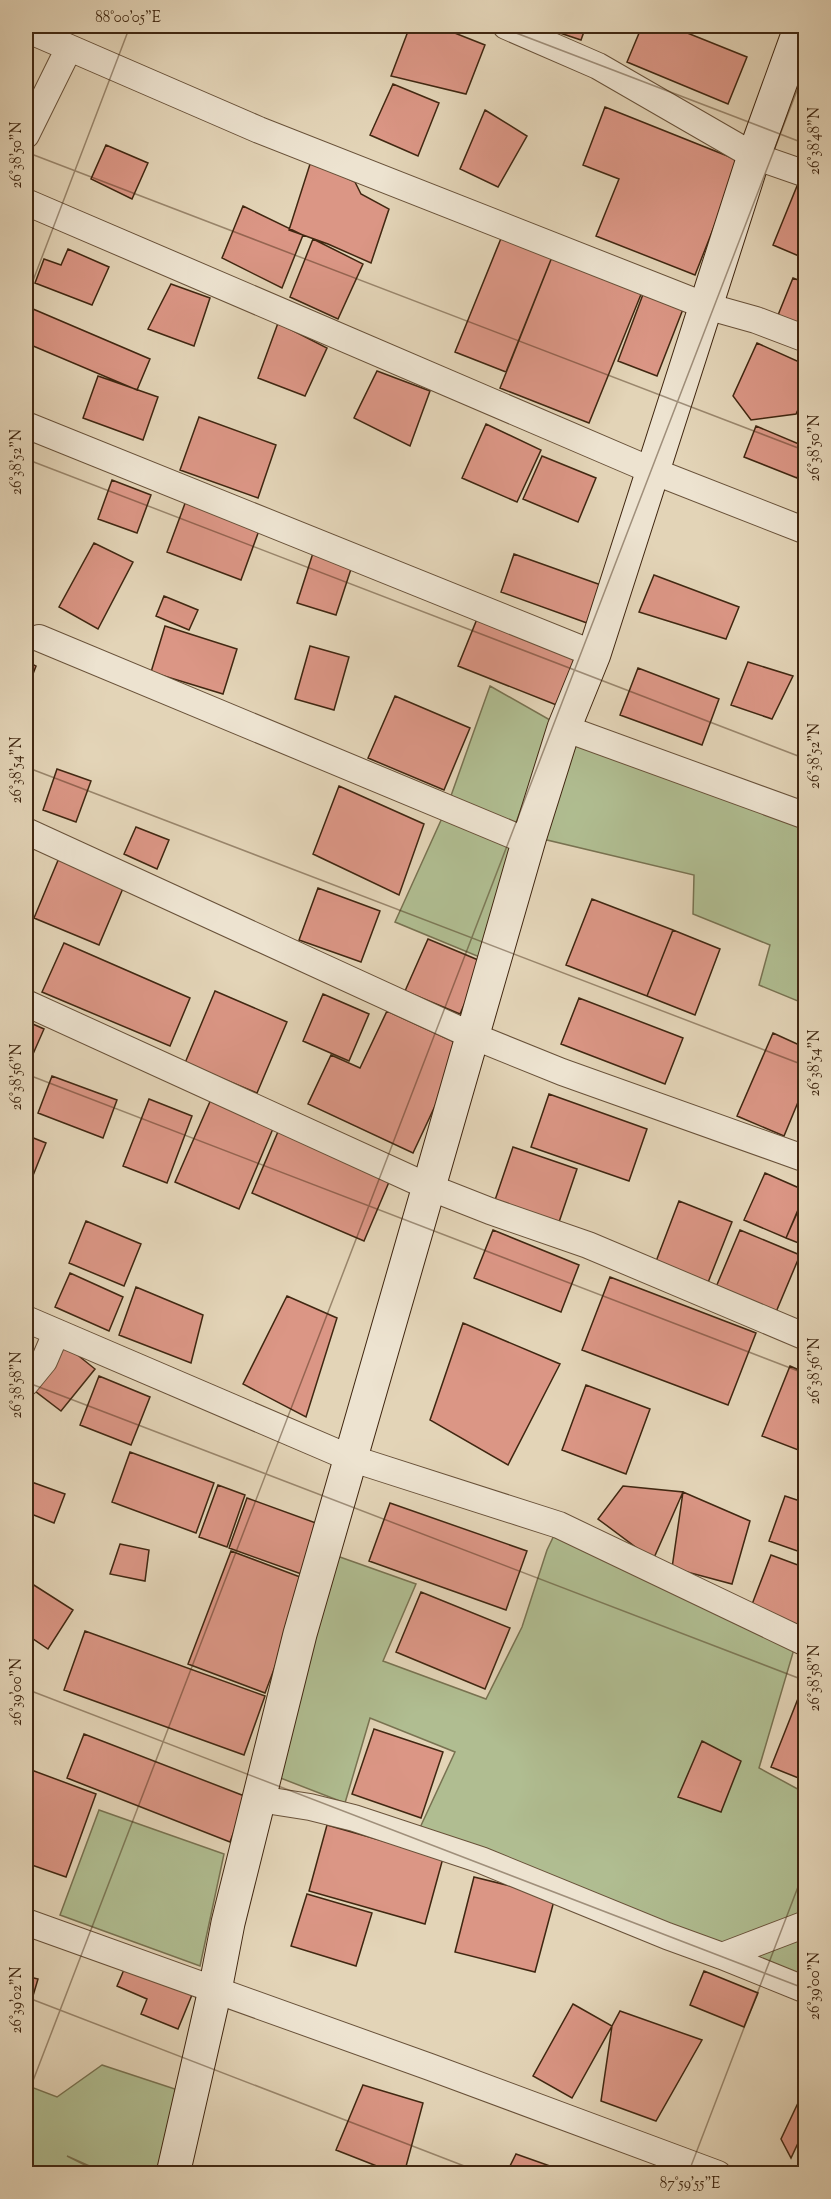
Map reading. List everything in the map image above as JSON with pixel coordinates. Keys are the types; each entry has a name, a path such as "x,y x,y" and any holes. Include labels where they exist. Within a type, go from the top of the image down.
{"street":[{"path":"506,26 598,66 754,156 806,174"},
{"path":"173,2174 228,1923 300,1634 529,842 564,728 594,654 754,156 801,26"},
{"path":"26,29 270,135 706,306 756,320 806,339"},
{"path":"26,135 69,48"},
{"path":"26,202 653,471 806,531"},
{"path":"26,425 594,654"},
{"path":"39,638 529,842"},
{"path":"564,728 806,816"},
{"path":"26,831 473,1036 562,1072 806,1159"},
{"path":"26,1003 429,1187 588,1245 806,1336"},
{"path":"26,1320 350,1458 559,1526 806,1643"},
{"path":"26,1383 44,1360 56,1333"},
{"path":"259,1799 310,1807 354,1818 427,1842 490,1864 667,1936 806,1989"},
{"path":"26,1922 718,2174"},
{"path":"722,1956 806,1924"}],"green space":[{"path":"490,686 564,728 794,811 805,830 805,1004 759,985 770,945 693,914 694,875 530,836 494,963 395,922 447,807"},
{"path":"559,1525 797,1639 759,1768 805,1793 805,1980 418,1832 455,1752 370,1718 345,1803 265,1772 323,1551 416,1584 383,1661 486,1699 522,1627 547,1550"},
{"path":"99,1810 224,1854 200,1966 60,1915"},
{"path":"102,2065 190,2094 173,2173 105,2173 67,2156 101,2173 26,2173 26,2085 57,2097"}],"building":[{"path":"410,26 437,26 485,45 466,94 391,76"},
{"path":"539,26 586,26 581,40"},
{"path":"642,26 670,26 747,57 728,104 627,62"},
{"path":"393,84 439,103 418,156 370,135"},
{"path":"605,107 740,161 695,275 596,236 619,179 583,165"},
{"path":"485,110 527,136 498,187 460,169"},
{"path":"106,145 148,163 132,199 91,179"},
{"path":"311,161 355,182 361,194 389,209 371,263 289,230"},
{"path":"797,186 806,190 806,259 773,245"},
{"path":"243,206 303,235 282,288 222,258"},
{"path":"504,231 554,252 506,372 455,352"},
{"path":"313,239 363,264 338,319 290,297"},
{"path":"68,249 109,267 92,305 35,283 44,259 61,265"},
{"path":"554,252 644,287 589,423 500,388"},
{"path":"793,278 806,283 806,332 776,320"},
{"path":"171,284 210,298 194,346 148,329"},
{"path":"645,289 685,304 657,376 618,361"},
{"path":"26,306 150,359 137,390 26,343"},
{"path":"278,323 327,348 305,396 258,378"},
{"path":"757,343 806,365 806,392 796,414 751,420 733,396"},
{"path":"377,371 430,391 410,446 354,418"},
{"path":"98,376 158,397 143,440 83,418"},
{"path":"199,417 276,445 258,498 180,470"},
{"path":"486,424 541,450 517,502 462,478"},
{"path":"756,426 806,447 806,456 797,478 744,457"},
{"path":"542,456 596,478 578,522 523,499"},
{"path":"112,480 151,495 137,533 98,519"},
{"path":"187,498 261,525 241,580 167,552"},
{"path":"94,543 133,562 98,629 59,607"},
{"path":"313,553 352,566 336,615 297,603"},
{"path":"514,554 601,585 587,623 501,592"},
{"path":"654,575 739,607 726,639 639,612"},
{"path":"164,596 198,610 189,630 156,616"},
{"path":"477,619 578,659 559,706 458,666"},
{"path":"165,626 237,649 223,694 151,672"},
{"path":"310,646 349,657 334,710 295,699"},
{"path":"26,661 36,666 26,692"},
{"path":"748,662 793,676 772,719 731,705"},
{"path":"638,668 719,699 702,745 620,715"},
{"path":"395,696 470,728 444,790 368,758"},
{"path":"57,769 91,781 76,822 43,810"},
{"path":"339,786 424,824 399,895 313,854"},
{"path":"136,827 169,840 157,869 124,854"},
{"path":"59,858 124,886 99,945 34,918"},
{"path":"318,888 380,911 361,962 299,940"},
{"path":"592,899 673,930 647,996 566,965"},
{"path":"673,930 720,949 695,1015 647,996"},
{"path":"428,939 483,962 460,1014 405,991"},
{"path":"64,943 190,998 170,1046 42,992"},
{"path":"215,991 287,1022 257,1093 185,1063"},
{"path":"323,994 369,1014 349,1061 303,1041"},
{"path":"579,998 683,1038 665,1084 561,1044"},
{"path":"387,1011 463,1046 413,1153 308,1104 331,1055 360,1068"},
{"path":"26,1021 44,1029 26,1070"},
{"path":"773,1033 806,1048 806,1097 801,1095 784,1136 737,1116"},
{"path":"52,1076 117,1100 103,1138 38,1113"},
{"path":"549,1094 647,1129 629,1181 531,1147"},
{"path":"212,1097 275,1124 239,1209 175,1182"},
{"path":"149,1099 192,1116 167,1183 123,1166"},
{"path":"280,1127 392,1175 364,1241 252,1193"},
{"path":"26,1135 46,1143 26,1193"},
{"path":"513,1147 577,1169 558,1225 494,1203"},
{"path":"765,1173 806,1191 786,1238 744,1220"},
{"path":"806,1193 806,1246 786,1238"},
{"path":"679,1201 732,1222 707,1285 655,1264"},
{"path":"86,1221 141,1244 124,1286 69,1263"},
{"path":"493,1230 579,1265 561,1312 474,1278"},
{"path":"740,1230 800,1255 776,1312 716,1287"},
{"path":"70,1273 123,1297 109,1331 55,1307"},
{"path":"610,1277 756,1333 728,1405 582,1350"},
{"path":"136,1287 203,1315 191,1363 119,1335"},
{"path":"287,1296 337,1318 306,1417 243,1384"},
{"path":"463,1323 560,1364 508,1465 430,1420"},
{"path":"65,1345 95,1369 61,1411 31,1388"},
{"path":"790,1366 806,1373 806,1453 762,1436"},
{"path":"99,1376 150,1397 131,1445 80,1425"},
{"path":"586,1385 650,1409 626,1474 562,1450"},
{"path":"130,1452 214,1483 196,1533 112,1502"},
{"path":"26,1480 65,1494 54,1523 26,1512"},
{"path":"218,1485 245,1495 227,1547 199,1537"},
{"path":"623,1486 683,1492 653,1560 598,1519"},
{"path":"683,1492 750,1521 732,1584 672,1568"},
{"path":"785,1496 806,1503 806,1554 769,1541"},
{"path":"247,1498 324,1526 307,1576 229,1548"},
{"path":"390,1503 527,1551 506,1610 369,1561"},
{"path":"120,1544 149,1550 145,1581 110,1574"},
{"path":"231,1551 308,1580 265,1693 188,1664"},
{"path":"771,1555 806,1568 806,1628 751,1607"},
{"path":"26,1580 73,1610 48,1649 26,1634"},
{"path":"421,1592 510,1628 485,1689 396,1652"},
{"path":"85,1631 265,1696 244,1755 64,1690"},
{"path":"801,1691 806,1693 806,1781 771,1767"},
{"path":"374,1729 443,1752 421,1818 352,1794"},
{"path":"84,1734 247,1797 230,1842 67,1778"},
{"path":"702,1741 741,1761 721,1812 678,1797"},
{"path":"26,1768 96,1794 66,1877 26,1863"},
{"path":"327,1825 443,1858 425,1924 309,1891"},
{"path":"474,1877 555,1897 535,1972 455,1952"},
{"path":"307,1894 372,1913 356,1966 291,1946"},
{"path":"126,1965 194,1990 178,2029 141,2014 147,1999 117,1986"},
{"path":"704,1971 758,1993 744,2027 690,2005"},
{"path":"26,1976 38,1979 30,2006 26,2004"},
{"path":"573,2004 612,2026 572,2098 533,2076"},
{"path":"620,2011 702,2040 656,2121 601,2101 612,2026"},
{"path":"363,2085 423,2103 404,2174 397,2174 336,2150"},
{"path":"806,2086 806,2126 791,2158 781,2139"},
{"path":"516,2154 567,2172 567,2174 506,2174"}]}
